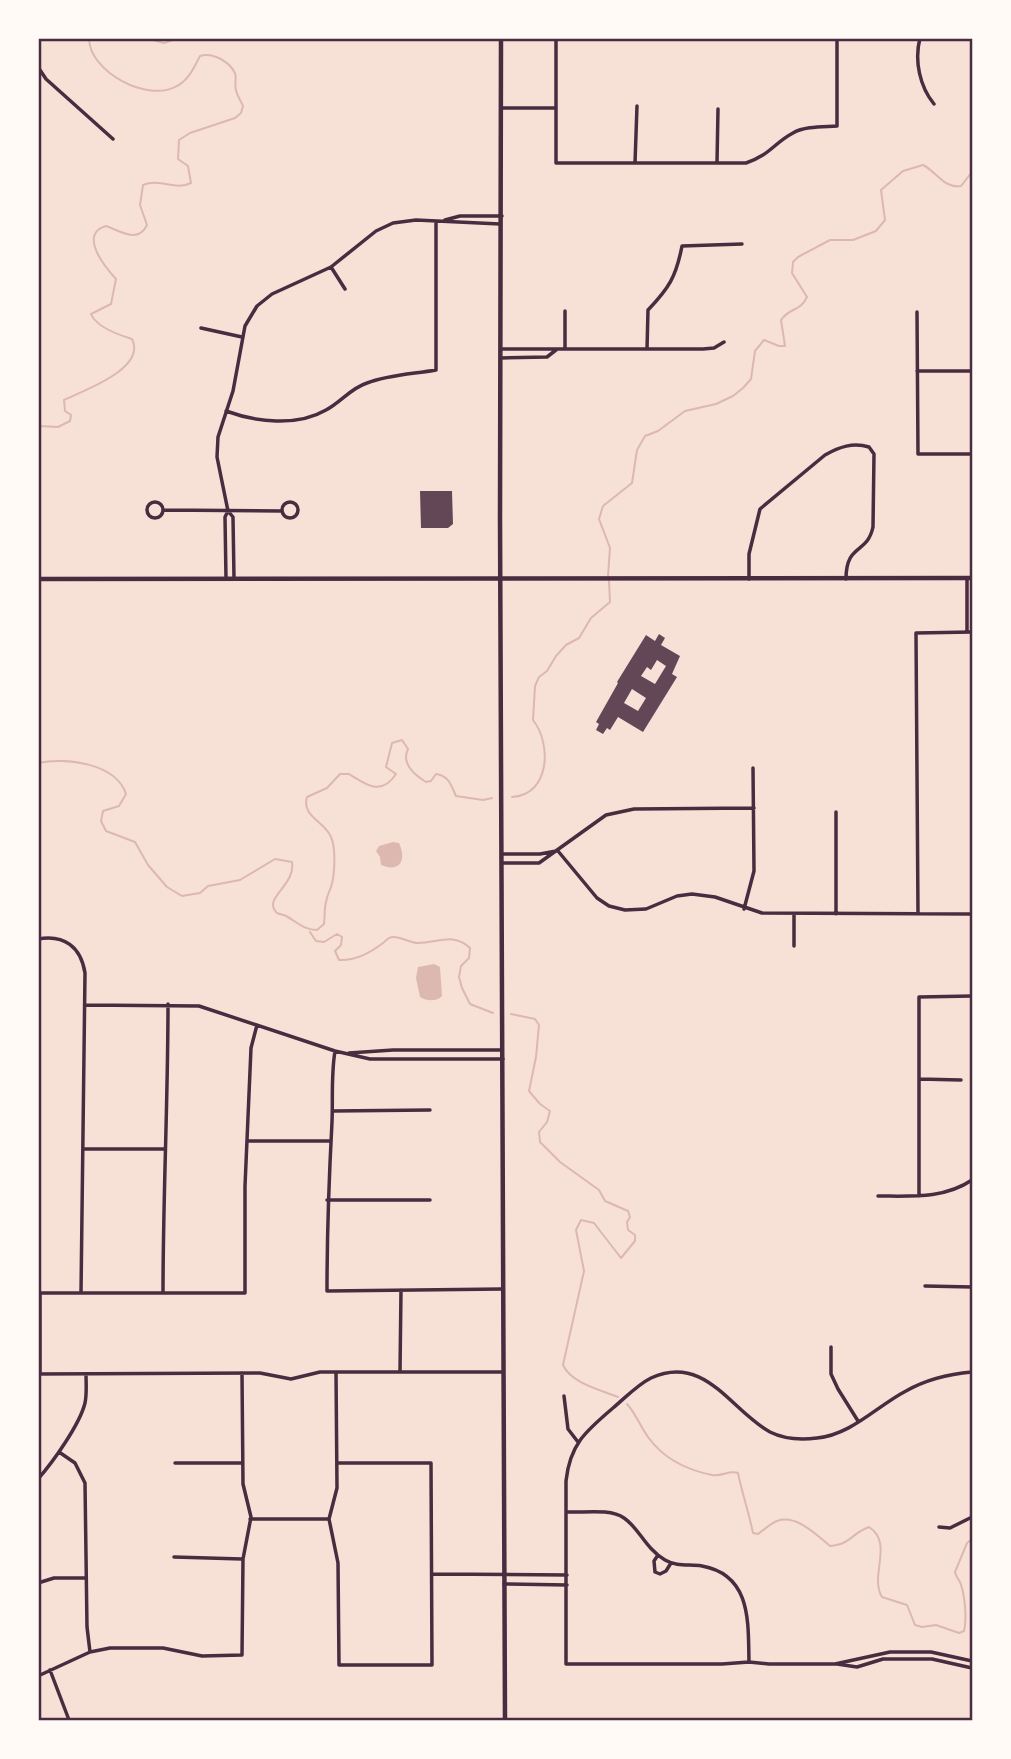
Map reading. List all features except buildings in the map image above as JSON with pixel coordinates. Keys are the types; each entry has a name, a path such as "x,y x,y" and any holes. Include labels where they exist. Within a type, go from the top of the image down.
{"street":[{"path":"501,38 505,1720"},
{"path":"556,38 556,163 746,163 762,158 794,132 806,128 838,126 837,38"},
{"path":"920,38 919,72 924,90 934,104"},
{"path":"38,67 46,79 113,139"},
{"path":"635,163 637,106"},
{"path":"501,108 556,108"},
{"path":"717,163 718,109"},
{"path":"443,221 460,216 502,216"},
{"path":"234,579 233,517 228,510 217,457 218,437 236,379 242,337 248,318 265,299 331,267 385,226 405,220 502,224"},
{"path":"226,411 260,420 304,418 326,410 368,382 436,370 436,221"},
{"path":"647,349 648,310 668,290 682,246 742,244"},
{"path":"331,267 345,289"},
{"path":"565,311 565,349"},
{"path":"917,312 918,454 972,454"},
{"path":"201,328 242,337"},
{"path":"501,349 703,349 714,348 724,342"},
{"path":"501,358 547,357 558,349"},
{"path":"918,371 972,371"},
{"path":"749,579 749,554 760,509 825,455 835,449 860,444 869,447 874,454 873,527 871,537 848,559 846,579"},
{"path":"155,502 160,503 163,510 157,518 150,516 148,511 149,506 155,502"},
{"path":"291,503 298,510 296,515 290,518 285,517 282,510 286,504 291,503"},
{"path":"163,510 282,510"},
{"path":"226,579 225,517 228,510"},
{"path":"38,579 970,578 970,632 916,633 918,914"},
{"path":"744,909 754,871 753,768"},
{"path":"502,863 539,863 606,815 634,808 754,808"},
{"path":"836,812 836,914"},
{"path":"502,854 540,854 558,850"},
{"path":"558,850 597,898 617,908 642,909 677,896 692,894 715,897 762,913 972,914"},
{"path":"794,914 794,946"},
{"path":"38,939 51,937 67,942 80,955 84,967 81,1293"},
{"path":"919,1196 919,997 972,996"},
{"path":"85,1005 168,1004 204,1007 335,1051 370,1059 503,1059"},
{"path":"163,1293 168,1004"},
{"path":"257,1025 251,1048 245,1293 39,1293 39,1374 260,1373 291,1379 320,1372 503,1371"},
{"path":"347,1053 382,1050 503,1050"},
{"path":"335,1051 332,1067 333,1111 327,1200 327,1291 503,1289"},
{"path":"919,1079 961,1080"},
{"path":"333,1111 430,1111"},
{"path":"247,1141 331,1141"},
{"path":"82,1149 164,1149"},
{"path":"878,1196 919,1196 951,1191 972,1180"},
{"path":"327,1200 430,1200"},
{"path":"925,1286 972,1287"},
{"path":"400,1372 401,1290"},
{"path":"831,1347 831,1374 858,1421"},
{"path":"335,1372 337,1463 338,1488 329,1519 338,1563 339,1665 432,1665 431,1463 337,1463"},
{"path":"38,1676 90,1652 110,1648 163,1648 202,1656 242,1655 243,1559 250,1519 243,1484 242,1373"},
{"path":"972,1373 950,1375 922,1383 845,1430 825,1437 796,1439 768,1431 707,1381 688,1373 665,1374 642,1384 593,1424 578,1442 568,1464 566,1664 835,1664 890,1653 931,1652 972,1661"},
{"path":"38,1479 59,1452 85,1405 86,1374"},
{"path":"564,1396 568,1429 578,1442"},
{"path":"59,1452 75,1463 85,1483 87,1627 90,1652"},
{"path":"174,1463 243,1463"},
{"path":"566,1512 612,1513 625,1518 663,1559 671,1563 704,1567 719,1572 732,1582 743,1597 748,1614 749,1662"},
{"path":"939,1527 950,1528 972,1517"},
{"path":"250,1519 329,1519"},
{"path":"658,1555 654,1561 655,1572 660,1574 666,1571 671,1563"},
{"path":"174,1558 243,1559"},
{"path":"432,1574 567,1574"},
{"path":"38,1583 54,1578 86,1578"},
{"path":"504,1584 567,1585"},
{"path":"835,1664 857,1667 883,1659 932,1659 972,1668"},
{"path":"50,1670 69,1720"}],"shaded area":[{"path":"399,843 402,860 393,867 381,865 376,851 379,846"},
{"path":"434,964 440,967 442,996 428,1000 420,997 416,978 418,967"}],"waterway":[{"path":"38,426 58,427 70,421 71,415 65,411 64,400 97,385 122,369 134,350 132,339 103,327 91,314 111,304 116,279 96,251 94,236 106,226 134,235 143,231 147,225 140,205 143,185 155,183 179,186 191,183 188,166 178,159 179,140 190,133 235,118 241,113 243,106 235,88 235,73 220,58 200,56 191,73 177,86 165,90 151,90 136,87 109,73 92,51 89,38"},
{"path":"145,38 164,43 179,38"},
{"path":"608,576 610,548 599,519 603,506 632,483 637,450 645,436 658,431 685,411 716,404 743,388 751,379 755,351 764,340 785,346 781,320 807,297 792,273 793,262 830,240 853,240 876,231 885,220 881,190 903,171 923,165 945,183 955,186 961,186 972,172"},
{"path":"512,797 525,794 534,788 544,767 543,742 533,720 535,686 539,677 547,671 566,645 579,638 591,618 610,602 609,581"},
{"path":"38,763 75,762 112,775 126,794 119,806 103,811 101,821 106,831 135,842 148,865 167,887 182,896 200,893 208,886 240,880 275,859 292,862 289,878 276,896 273,907 277,913 312,930 317,930 324,924 325,905 333,876 334,854 331,837 307,809 307,797 327,788 340,774 349,774 373,786 385,785 396,774 386,767 392,743 402,740 408,749 406,759 409,768 426,782 431,781 436,774 447,779 456,796 483,800 492,798"},
{"path":"310,932 316,941 324,942 337,934 342,937 341,945 335,951 339,960 362,956 392,937 418,943 458,940 470,948 469,958 461,966 459,977 462,988 470,1004 493,1013"},
{"path":"511,1014 535,1019 539,1025 529,1091 550,1111 547,1122 539,1132 540,1142 560,1162 599,1190 605,1201 628,1211 630,1217 627,1222 628,1230 635,1235 635,1241 621,1258 594,1223 581,1220 576,1230 584,1271 563,1365 572,1377 618,1397"},
{"path":"627,1404 654,1444 676,1462 712,1475 738,1473 753,1533 758,1534 777,1521 791,1520 806,1527 830,1546 843,1543 869,1527 880,1542 878,1579 882,1597 907,1605 915,1625 936,1625 959,1633 964,1631 964,1600 955,1572 967,1543 972,1539"},
{"path":"779,1720 799,1720"}]}
